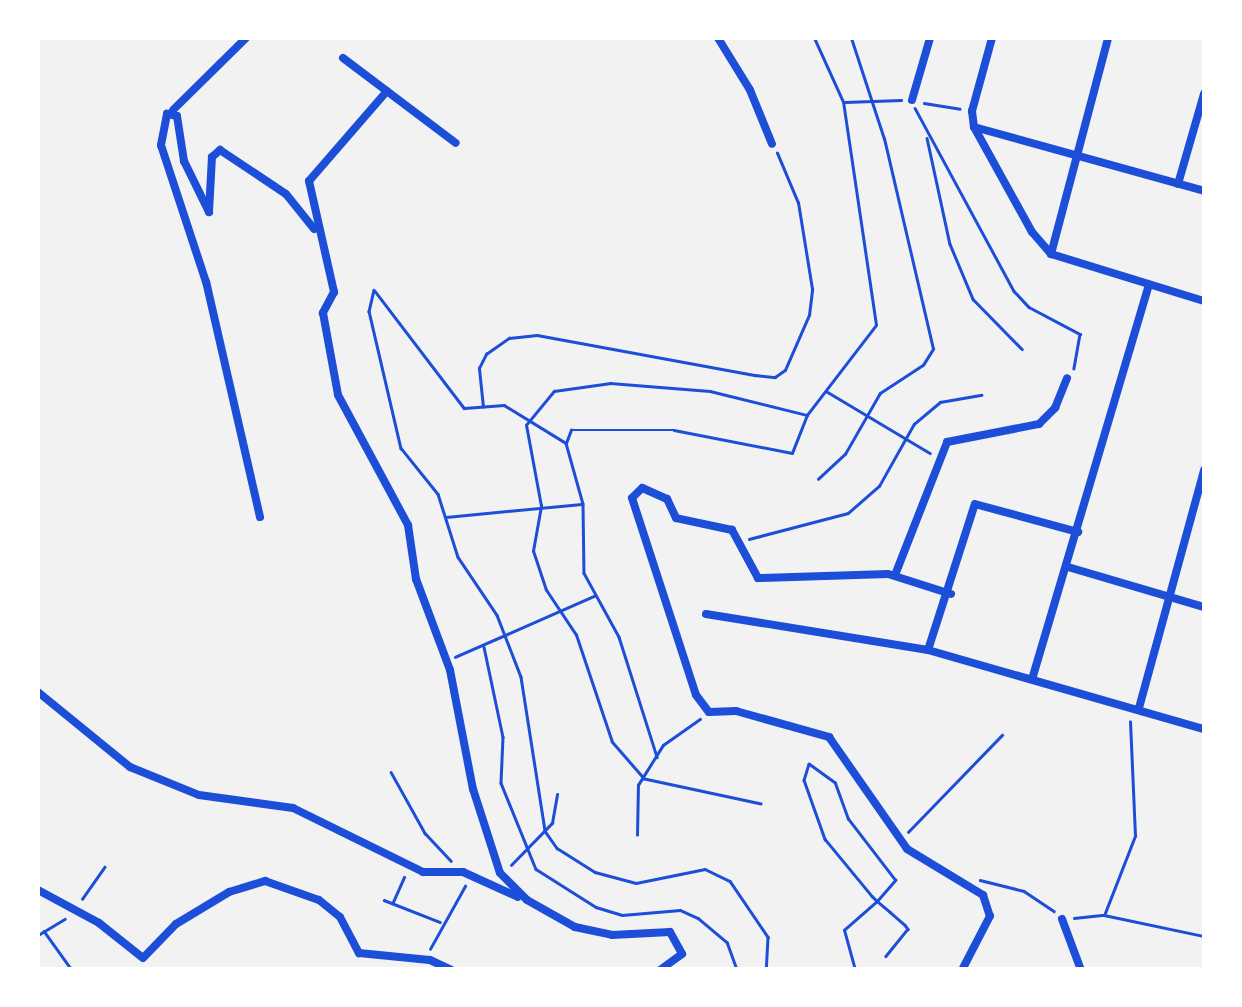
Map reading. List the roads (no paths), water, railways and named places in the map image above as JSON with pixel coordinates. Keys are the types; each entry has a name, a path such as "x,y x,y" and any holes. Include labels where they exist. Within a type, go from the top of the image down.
{"street":[{"path":"246,38 164,118 161,145 206,282 260,517"},
{"path":"718,38 750,90 772,144"},
{"path":"912,100 930,38"},
{"path":"992,38 972,112 974,127 1050,254 1204,301"},
{"path":"1050,254 1108,38"},
{"path":"343,58 456,143"},
{"path":"386,92 309,181 317,233 334,292 323,313 338,395 408,525 424,610 446,660 472,789 500,873 548,914"},
{"path":"1178,184 1204,94"},
{"path":"174,110 184,161 209,212 212,157 222,151 286,194 317,233"},
{"path":"974,127 1204,191"},
{"path":"1033,676 1149,284"},
{"path":"895,575 940,458 954,436 1004,434 1038,424 1055,408 1066,378"},
{"path":"1134,707 1204,470"},
{"path":"952,594 895,575 758,578 746,564 744,542 732,530 676,518 668,498 642,488 632,498 677,653 709,712 736,711 828,737 900,840 983,895 990,916 962,970"},
{"path":"928,650 952,594 975,504 1078,532"},
{"path":"1068,567 1204,606"},
{"path":"706,614 928,650 1033,676 1204,729"},
{"path":"38,692 130,767 200,794 316,816 409,865 438,874 467,874 548,914 612,935 670,932 682,954 660,970"},
{"path":"38,890 83,914 143,958 176,924 265,881 319,900 340,918 359,953 425,959 451,970"},
{"path":"1062,919 1082,970"}]}
